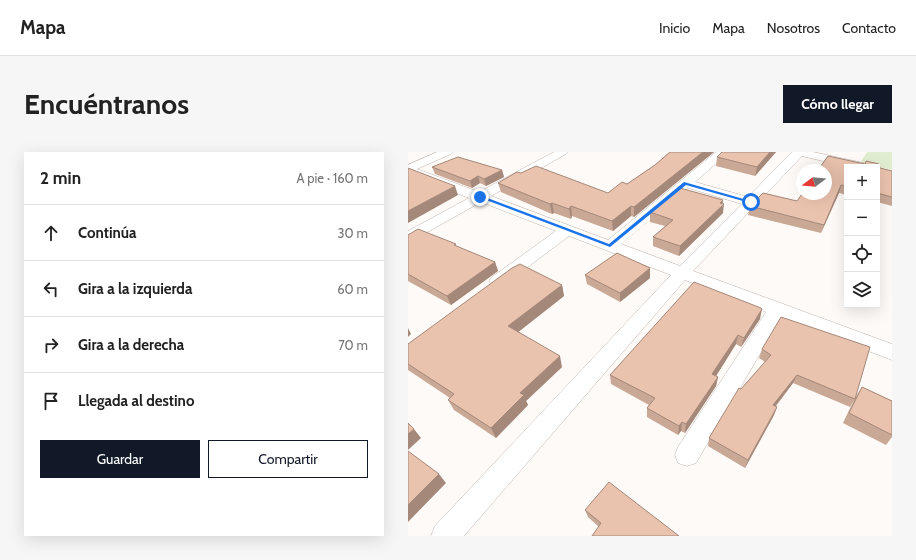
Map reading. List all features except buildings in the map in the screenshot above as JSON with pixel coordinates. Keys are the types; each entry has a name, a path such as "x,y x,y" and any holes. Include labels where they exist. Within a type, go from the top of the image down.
{"street":[{"path":"408,169 447,152"},
{"path":"408,237 562,152"},
{"path":"610,246 723,152"},
{"path":"445,536 682,273 799,152 851,164"},
{"path":"408,169 892,352"},
{"path":"686,183 751,202"},
{"path":"484,291 567,230"},
{"path":"687,455 777,308"}],"green space":[{"path":"867,152 892,152 892,170 880,167 880,164 860,163"}],"route":[{"path":"480,197 610,246 686,183 751,202"}]}
